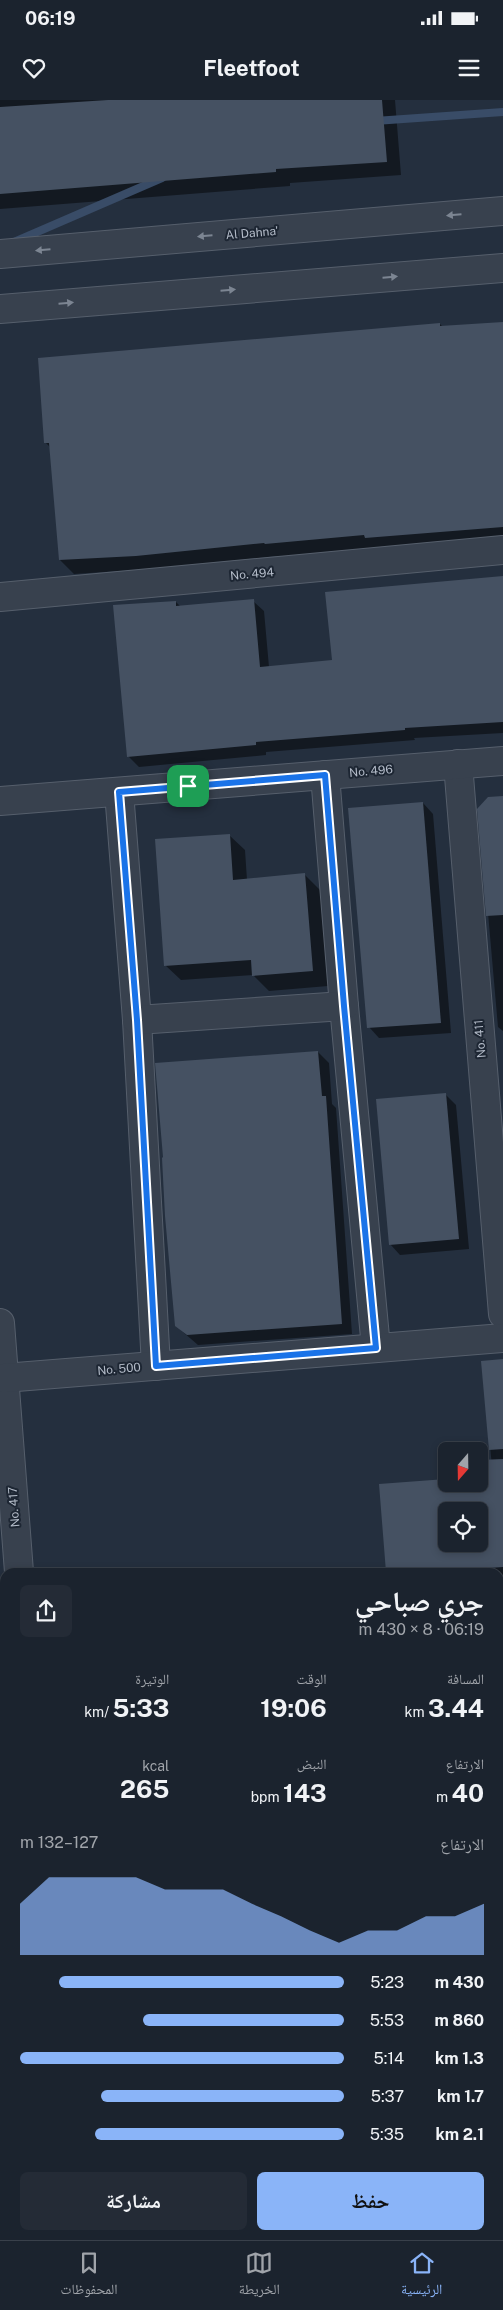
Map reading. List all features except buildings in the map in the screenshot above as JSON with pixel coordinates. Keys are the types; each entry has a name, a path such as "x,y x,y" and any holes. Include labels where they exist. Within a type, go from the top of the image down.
{"street":[{"name":"Al Dahna'","path":"0,254 503,211"},
{"path":"0,309 503,268"},
{"name":"No. 494","path":"0,597 503,550"},
{"name":"No. 496","path":"0,801 503,761"},
{"name":"No. 411","path":"458,764 492,1056 503,1314"},
{"path":"325,775 344,1006 376,1348"},
{"path":"119,792 137,1020 156,1366"},
{"path":"137,1020 344,1006"},
{"name":"No. 417","path":"0,1323 4,1378 5,1451 20,1568"},
{"name":"No. 500","path":"4,1378 503,1338"}],"waterway":[{"path":"375,121 503,112"},
{"path":"14,242 162,178"}],"route":[{"path":"325,775 344,1006 376,1348 156,1366 137,1020 119,792 188,786 325,775"}]}
